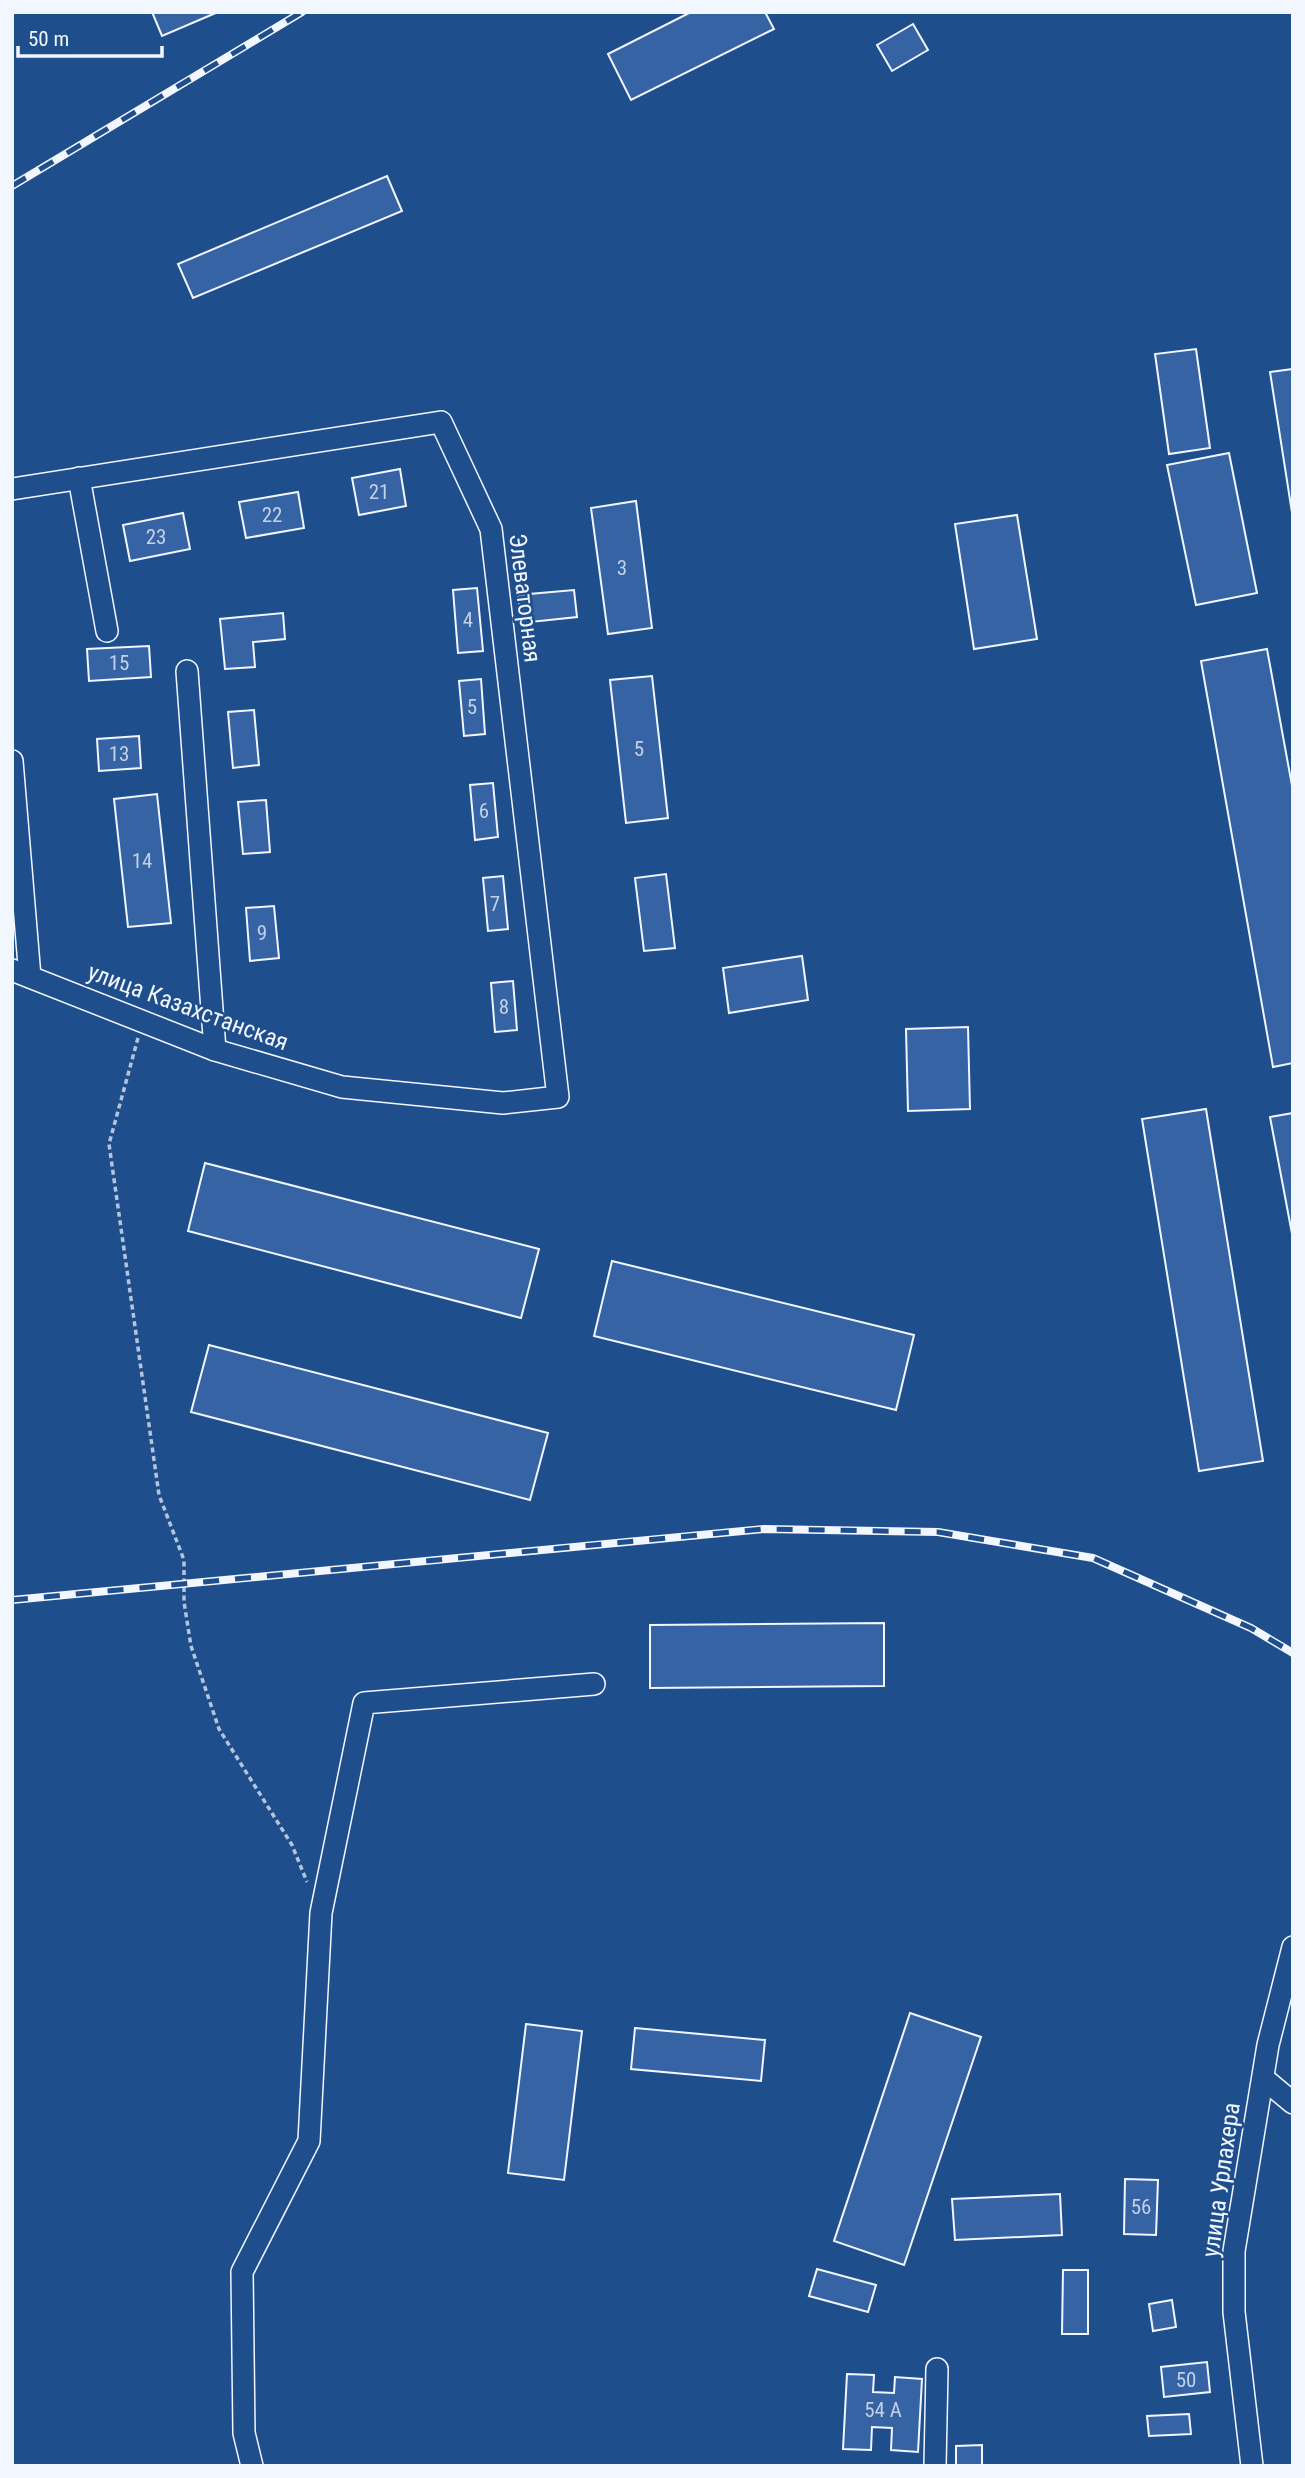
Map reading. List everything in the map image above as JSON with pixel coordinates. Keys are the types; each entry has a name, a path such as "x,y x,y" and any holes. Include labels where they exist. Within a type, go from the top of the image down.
{"street":[{"name":"Элеваторная","path":"12,489 441,422 492,529 558,1097"},
{"path":"79,478 107,631"},
{"path":"187,671 215,1050"},
{"path":"12,761 21,974"},
{"name":"улица Казахстанская","path":"21,974 215,1050 342,1087 503,1103 558,1097"},
{"path":"252,2466 244,2434 242,2272 309,2141 321,1913 364,1703 594,1684"},
{"name":"улица Урлахера","path":"1252,2466 1234,2312 1234,2251 1268,2045 1293,1948"},
{"path":"1263,2078 1293,2103"},
{"path":"935,2466 937,2369"}],"path":[{"path":"142,1021 109,1144 159,1495 184,1560 184,1602 191,1646 219,1729 292,1845 321,1913"}],"building":[{"path":"152,12 218,12 162,36"},
{"path":"691,12 765,12 774,29 631,100 608,54"},
{"path":"913,24 928,50 892,71 877,45"},
{"path":"387,176 402,211 193,298 178,264"},
{"path":"1196,349 1210,448 1169,454 1155,354"},
{"path":"1293,369 1293,519 1270,372"},
{"path":"1229,453 1257,593 1196,605 1167,465"},
{"path":"400,469 406,506 359,515 352,478"},
{"path":"298,492 304,528 246,538 239,502"},
{"path":"636,501 652,628 608,634 591,508"},
{"path":"183,513 190,549 130,561 123,525"},
{"path":"1017,515 1037,639 974,649 955,524"},
{"path":"477,588 483,651 458,653 453,590"},
{"path":"574,590 577,617 521,623 518,595"},
{"path":"283,613 285,639 253,642 255,667 225,669 220,619"},
{"path":"149,646 151,677 89,681 87,649"},
{"path":"1267,649 1293,791 1293,1063 1273,1067 1201,661"},
{"path":"652,676 668,818 626,823 610,680"},
{"path":"481,679 485,734 464,736 459,681"},
{"path":"254,710 259,765 233,768 228,712"},
{"path":"139,736 141,768 99,771 97,739"},
{"path":"493,783 498,837 475,840 470,785"},
{"path":"157,794 171,923 128,927 114,799"},
{"path":"266,800 270,852 243,854 238,802"},
{"path":"666,874 675,948 644,951 635,878"},
{"path":"503,876 508,929 488,931 483,878"},
{"path":"274,906 279,958 250,961 246,908"},
{"path":"802,956 808,1000 729,1013 723,968"},
{"path":"513,981 517,1030 495,1032 491,983"},
{"path":"968,1027 970,1109 908,1111 906,1029"},
{"path":"1206,1109 1263,1461 1199,1471 1142,1119"},
{"path":"1293,1113 1293,1239 1270,1117"},
{"path":"205,1163 539,1249 521,1318 188,1231"},
{"path":"612,1261 914,1335 896,1410 594,1336"},
{"path":"209,1345 548,1433 530,1500 191,1412"},
{"path":"884,1623 884,1686 650,1688 650,1625"},
{"path":"910,2013 981,2037 904,2265 834,2241"},
{"path":"526,2024 582,2031 564,2180 508,2173"},
{"path":"635,2028 765,2040 761,2081 631,2069"},
{"path":"1125,2179 1158,2180 1156,2235 1124,2234"},
{"path":"1060,2194 1062,2235 955,2240 952,2199"},
{"path":"817,2269 876,2285 868,2312 809,2296"},
{"path":"1063,2270 1088,2270 1088,2334 1062,2334"},
{"path":"1172,2300 1176,2327 1153,2331 1149,2304"},
{"path":"1207,2362 1210,2392 1164,2397 1161,2367"},
{"path":"847,2374 874,2375 873,2392 894,2393 895,2377 922,2379 918,2452 891,2450 892,2428 872,2427 871,2450 843,2449"},
{"path":"1189,2414 1191,2434 1149,2436 1147,2416"},
{"path":"982,2445 982,2466 956,2466 956,2446"}],"railway":[{"path":"12,186 302,12"},
{"path":"12,1600 764,1529 938,1532 1093,1558 1251,1628 1293,1653"}]}
